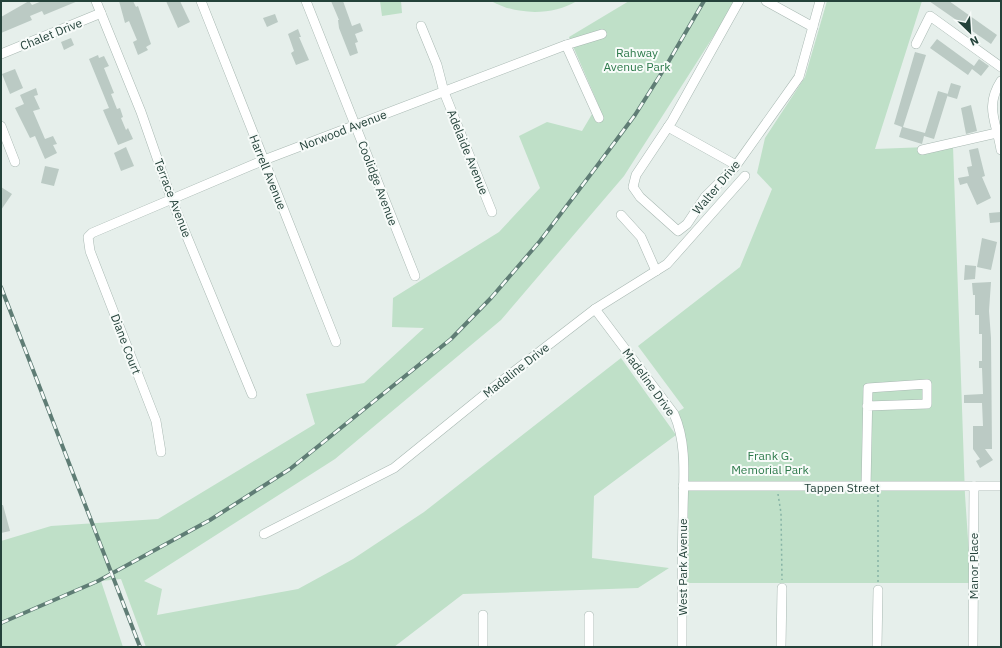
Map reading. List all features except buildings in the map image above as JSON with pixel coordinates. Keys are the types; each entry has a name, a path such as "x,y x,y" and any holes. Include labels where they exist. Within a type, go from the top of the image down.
{"street":[{"name":"Terrace Avenue","path":"96,1 141,112 171,198 252,394"},
{"name":"Harrell Avenue","path":"201,1 336,342"},
{"name":"Coolidge Avenue","path":"306,1 415,276"},
{"name":"Walter Drive","path":"739,1 668,127 636,175 633,187 640,197 678,231 687,224 705,197 736,165 799,77 820,1"},
{"path":"766,1 813,27"},
{"name":"Chalet Drive","path":"1,54 101,13"},
{"path":"916,44 930,16 1001,67"},
{"name":"Adelaide Avenue","path":"421,26 437,65 444,92 492,212"},
{"name":"Norwood Avenue","path":"88,237 105,226 264,160 566,45 602,34"},
{"path":"566,45 599,118"},
{"path":"1001,81 996,89 992,102 992,118 1000,132 1001,150"},
{"path":"1,126 15,162"},
{"path":"668,127 736,165"},
{"path":"922,150 1000,132"},
{"name":"Madaline Drive","path":"264,534 394,468 494,387 595,309 667,264 745,176"},
{"path":"622,215 641,237 656,271"},
{"name":"Diane Court","path":"88,237 90,251 156,422 161,452"},
{"name":"Madeline Drive","path":"595,309 674,414 679,426 682,441 683,486"},
{"path":"866,487 868,388 927,384 927,404 868,406"},
{"name":"Tappen Street","path":"683,486 1001,486"},
{"name":"West Park Avenue","path":"682,647 683,486"},
{"name":"Manor Place","path":"973,647 974,486"},
{"path":"781,647 782,588"},
{"path":"877,647 878,590"},
{"path":"483,615 483,647"},
{"path":"589,616 589,647"}],"path":[{"path":"878,486 878,590"},
{"path":"778,487 781,513 782,588"}],"green space":[{"path":"380,1 401,1 402,13 382,16"},
{"path":"491,1 577,1 557,9 534,12 511,9"},
{"name":"Rahway Avenue Park","path":"629,1 736,1 624,176 501,320 335,459 144,581 162,589 157,615 298,589 353,559 424,512 621,358 676,435 594,496 592,558 669,568 638,588 463,594 394,647 146,647 121,579 101,581 123,647 1,647 1,541 51,526 158,519 315,424 306,394 364,383 424,328 392,327 393,298 499,232 540,188 519,136 547,122 582,131 598,104 569,37"},
{"name":"Frank G. Memorial Park","path":"827,1 922,1 875,149 953,146 965,495 971,583 685,583 683,472 674,414 684,408 638,346 740,267 772,189 757,173 765,138 805,77"}],"railway":[{"path":"1,623 98,581 210,520 290,469 451,339 491,298 540,241 597,166 635,115 704,1"},
{"path":"1,287 140,647"}]}
